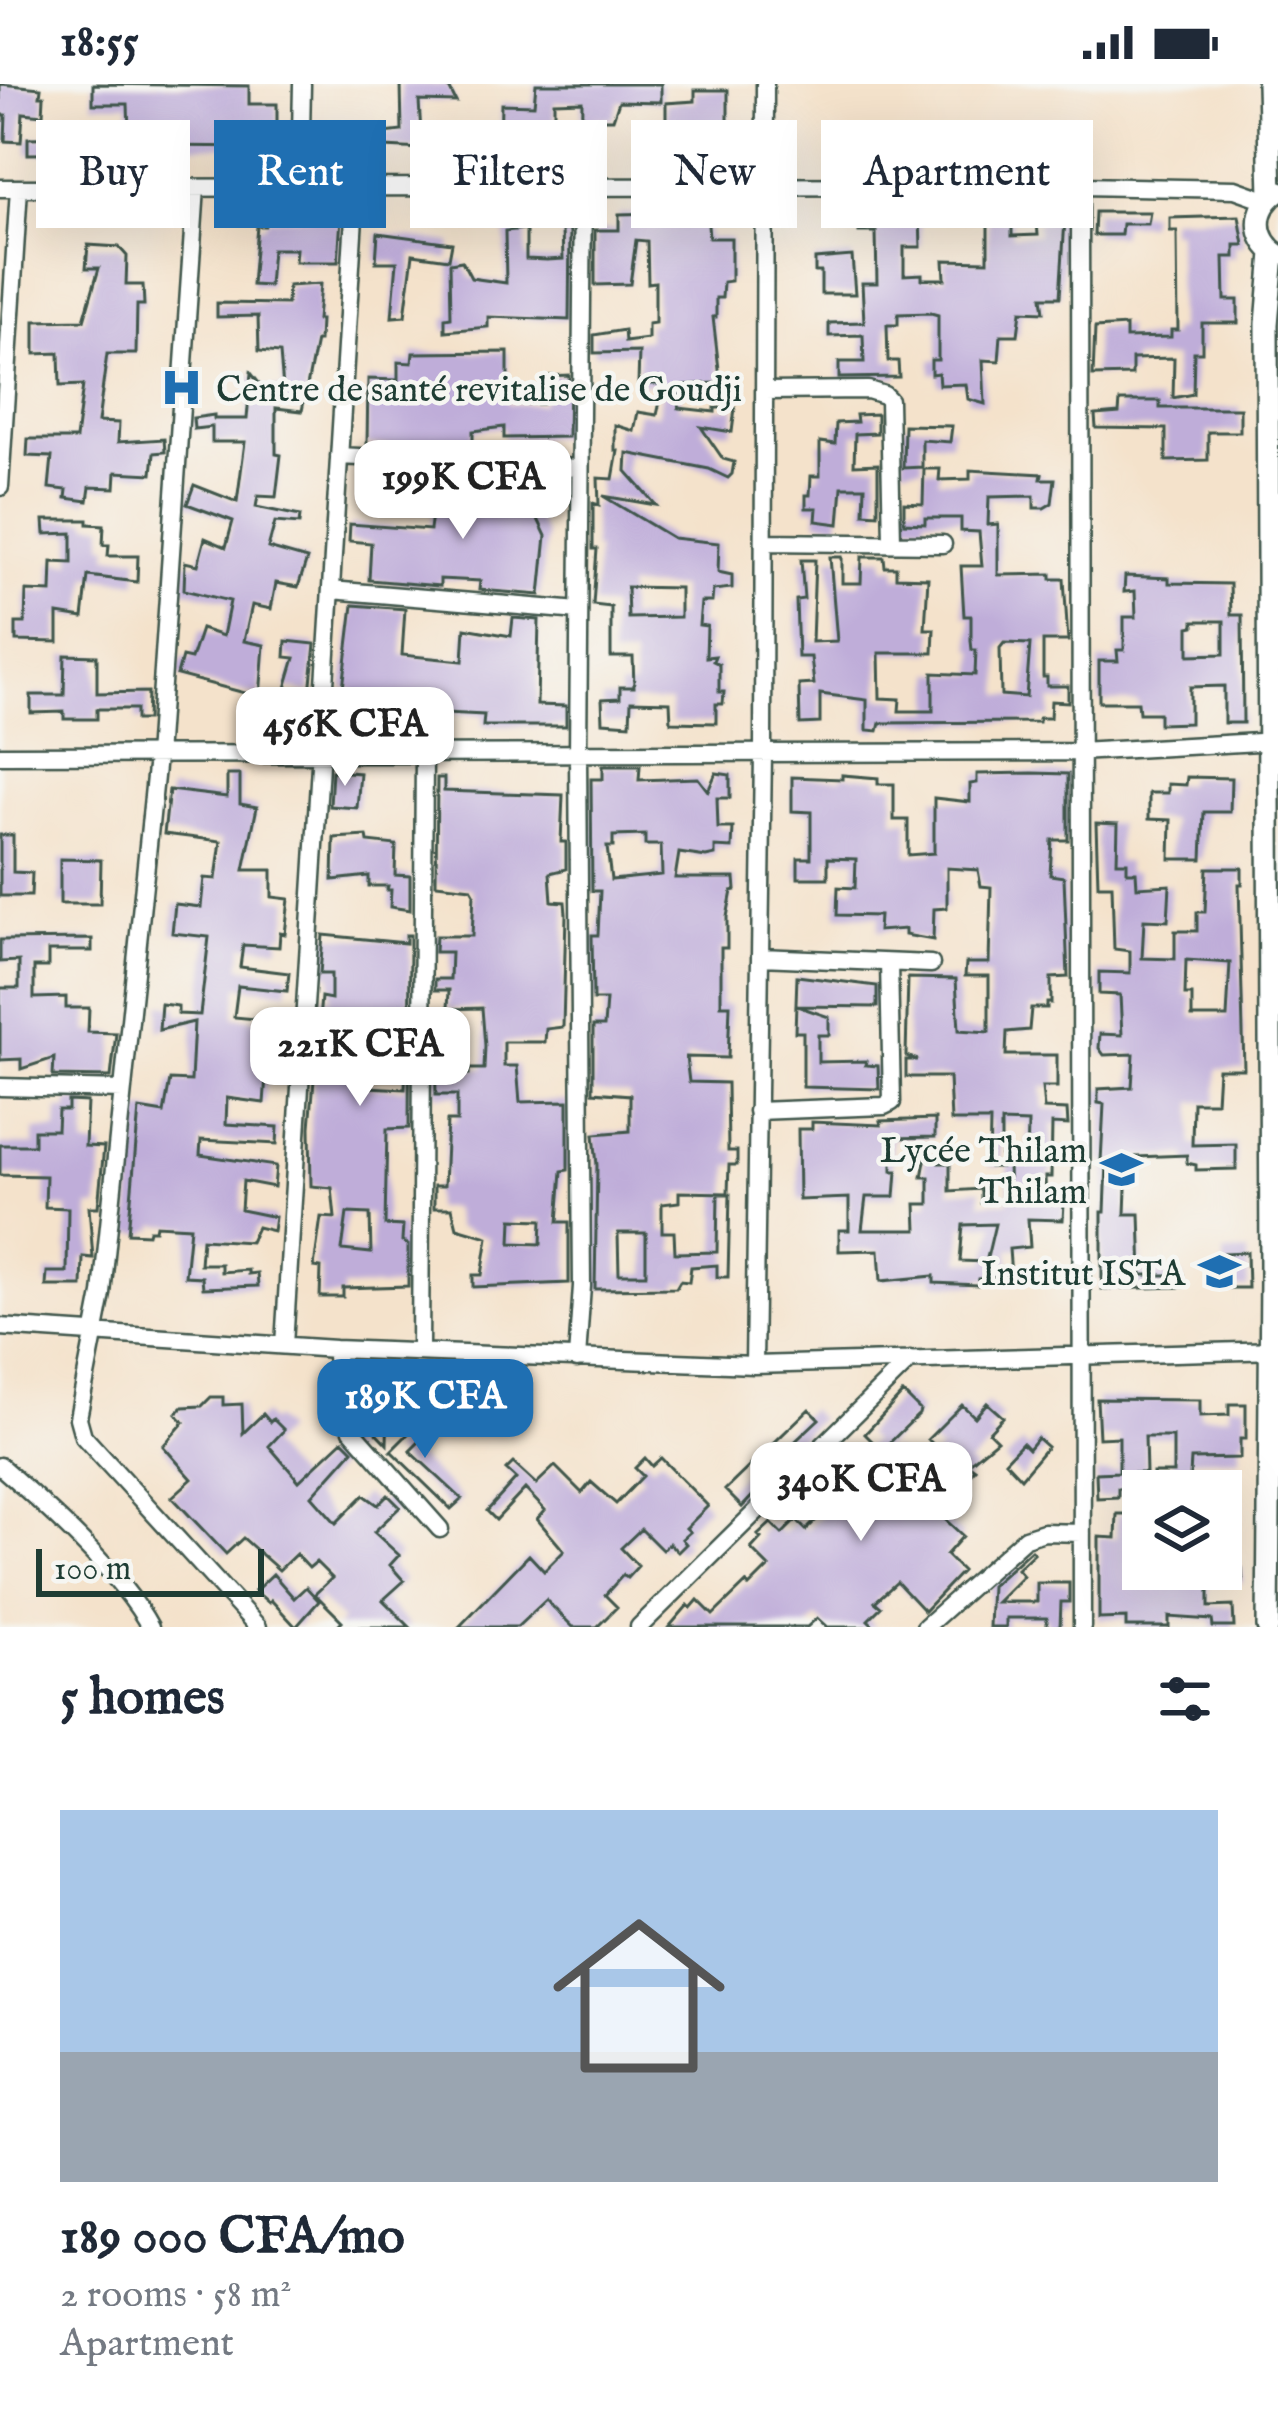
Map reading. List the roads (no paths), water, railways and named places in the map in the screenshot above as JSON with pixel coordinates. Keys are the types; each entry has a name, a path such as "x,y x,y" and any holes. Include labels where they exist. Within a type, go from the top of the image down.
{"main road":[{"path":"1268,84 1272,196 1260,211 1259,234 1275,254 1267,324 1274,976 1268,1627"}],"street":[{"path":"301,120 302,84"},
{"path":"765,84 765,120"},
{"path":"1093,186 1235,189 1272,196"},
{"path":"0,487 10,188 214,187"},
{"path":"196,188 157,757 96,1332 78,1418 83,1436 258,1627"},
{"path":"284,1346 353,228"},
{"path":"578,1359 582,1286 578,754 583,228"},
{"path":"754,1365 763,754 764,228"},
{"path":"1080,228 1082,1627"},
{"path":"764,391 868,391 889,400 892,542"},
{"path":"339,456 580,468"},
{"path":"764,542 943,544"},
{"path":"331,590 579,611"},
{"path":"0,755 1078,752 1272,741"},
{"path":"420,1351 424,754"},
{"path":"760,957 931,964"},
{"path":"758,1111 892,1102 889,962"},
{"path":"0,1087 123,1090"},
{"path":"0,1327 335,1349 754,1365 1273,1350"},
{"path":"335,1349 352,1430 440,1528"},
{"path":"639,1627 910,1360"},
{"path":"0,1466 130,1597 150,1627"},
{"path":"925,1627 1024,1538 1044,1532 1082,1533"}],"place":[{"name":"Centre de santé revitalise de Goudji","path":"182,388"},
{"name":"Lycée Thilam Thilam","path":"1121,1170"},
{"name":"Institut ISTA","path":"1219,1272"}]}
